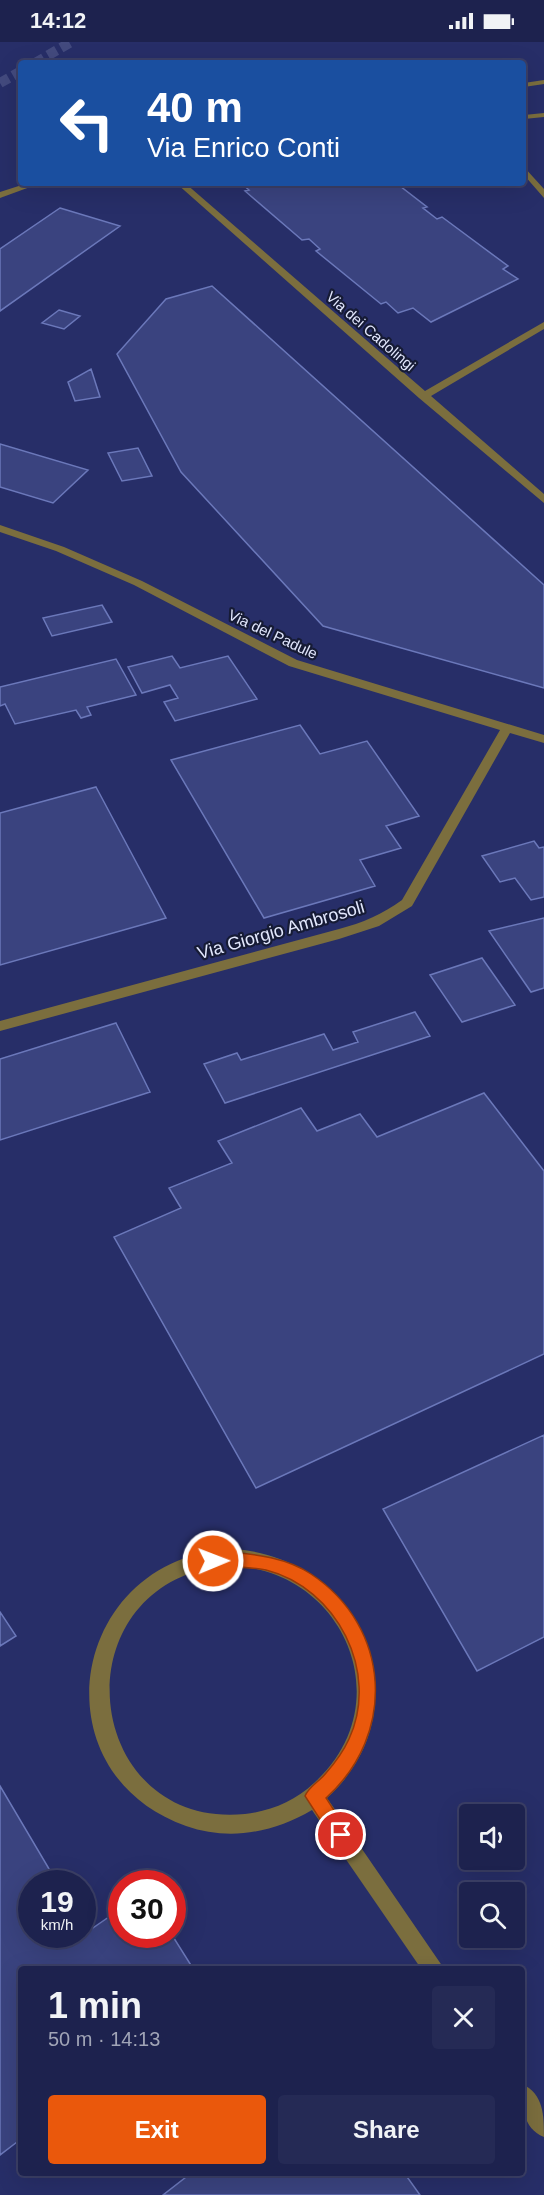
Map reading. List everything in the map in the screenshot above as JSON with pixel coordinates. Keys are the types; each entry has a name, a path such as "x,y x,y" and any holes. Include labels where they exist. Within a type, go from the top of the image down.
{"street":[{"path":"526,85 544,82"},
{"path":"526,117 544,115"},
{"path":"526,172 544,195"},
{"path":"0,195 28,186"},
{"name":"Via dei Cadolingi","path":"183,186 544,500"},
{"path":"423,396 544,325"},
{"name":"Via del Padule","path":"0,528 60,549 138,583 293,663 544,739"},
{"name":"Via Giorgio Ambrosoli","path":"0,1026 337,935 386,918 407,903 507,728"},
{"path":"228,1559 266,1563 303,1578 327,1596 344,1614 358,1639 367,1672 367,1712 356,1744 332,1780 314,1796 292,1810 271,1818 236,1824 203,1821 161,1805 123,1773 104,1735 99,1718 96,1689 100,1664 111,1633 128,1607 156,1583 198,1563 228,1559"},
{"path":"314,1796 432,1966"},
{"path":"525,2099 544,2126"}],"building":[{"path":"244,186 400,186 427,207 423,208 437,219 442,217 508,266 503,269 518,279 431,322 413,308 398,313 386,302 381,304 316,251 320,249 309,239 302,240 245,191 249,190"},
{"path":"60,208 120,226 0,311 0,249"},
{"path":"212,286 544,585 544,688 323,626 181,472 117,354 166,299"},
{"path":"59,310 80,316 64,329 42,323"},
{"path":"91,369 100,397 75,401 68,382"},
{"path":"0,444 88,470 53,503 0,487"},
{"path":"138,448 152,476 122,481 108,453"},
{"path":"102,605 112,622 52,636 43,618"},
{"path":"172,656 180,668 228,656 257,699 175,721 164,702 178,698 170,685 142,693 128,667"},
{"path":"116,659 136,695 87,707 91,715 81,718 76,710 15,724 5,704 0,706 0,687"},
{"path":"300,725 320,754 367,741 419,816 386,826 401,848 360,860 375,886 264,918 171,760"},
{"path":"96,787 166,918 0,965 0,813"},
{"path":"534,841 539,848 544,847 544,897 531,900 515,878 500,882 482,856"},
{"path":"544,918 544,988 531,992 489,931"},
{"path":"482,958 515,1005 462,1022 430,975"},
{"path":"415,1012 430,1036 225,1103 204,1064 237,1053 241,1060 324,1034 333,1050 358,1042 353,1032"},
{"path":"116,1023 150,1092 0,1140 0,1059"},
{"path":"484,1093 544,1171 544,1354 256,1488 114,1237 181,1208 169,1188 232,1163 218,1141 301,1108 317,1131 360,1114 377,1137"},
{"path":"544,1435 544,1637 477,1671 383,1509"},
{"path":"0,1612 16,1636 0,1646"},
{"path":"0,1786 50,1870 18,1870 18,1948 96,1948 96,1926 108,1918 108,1948 180,1948 191,1966 18,1966 18,2141 0,2155"},
{"path":"187,2176 406,2176 420,2195 163,2195"}],"tunnel":[{"path":"40,60 71,42"},
{"path":"0,83 18,73"}],"route":[{"path":"213,1561 228,1559 266,1563 303,1578 327,1596 344,1614 358,1639 367,1672 367,1712 356,1744 332,1780 314,1796 341,1835"}]}
